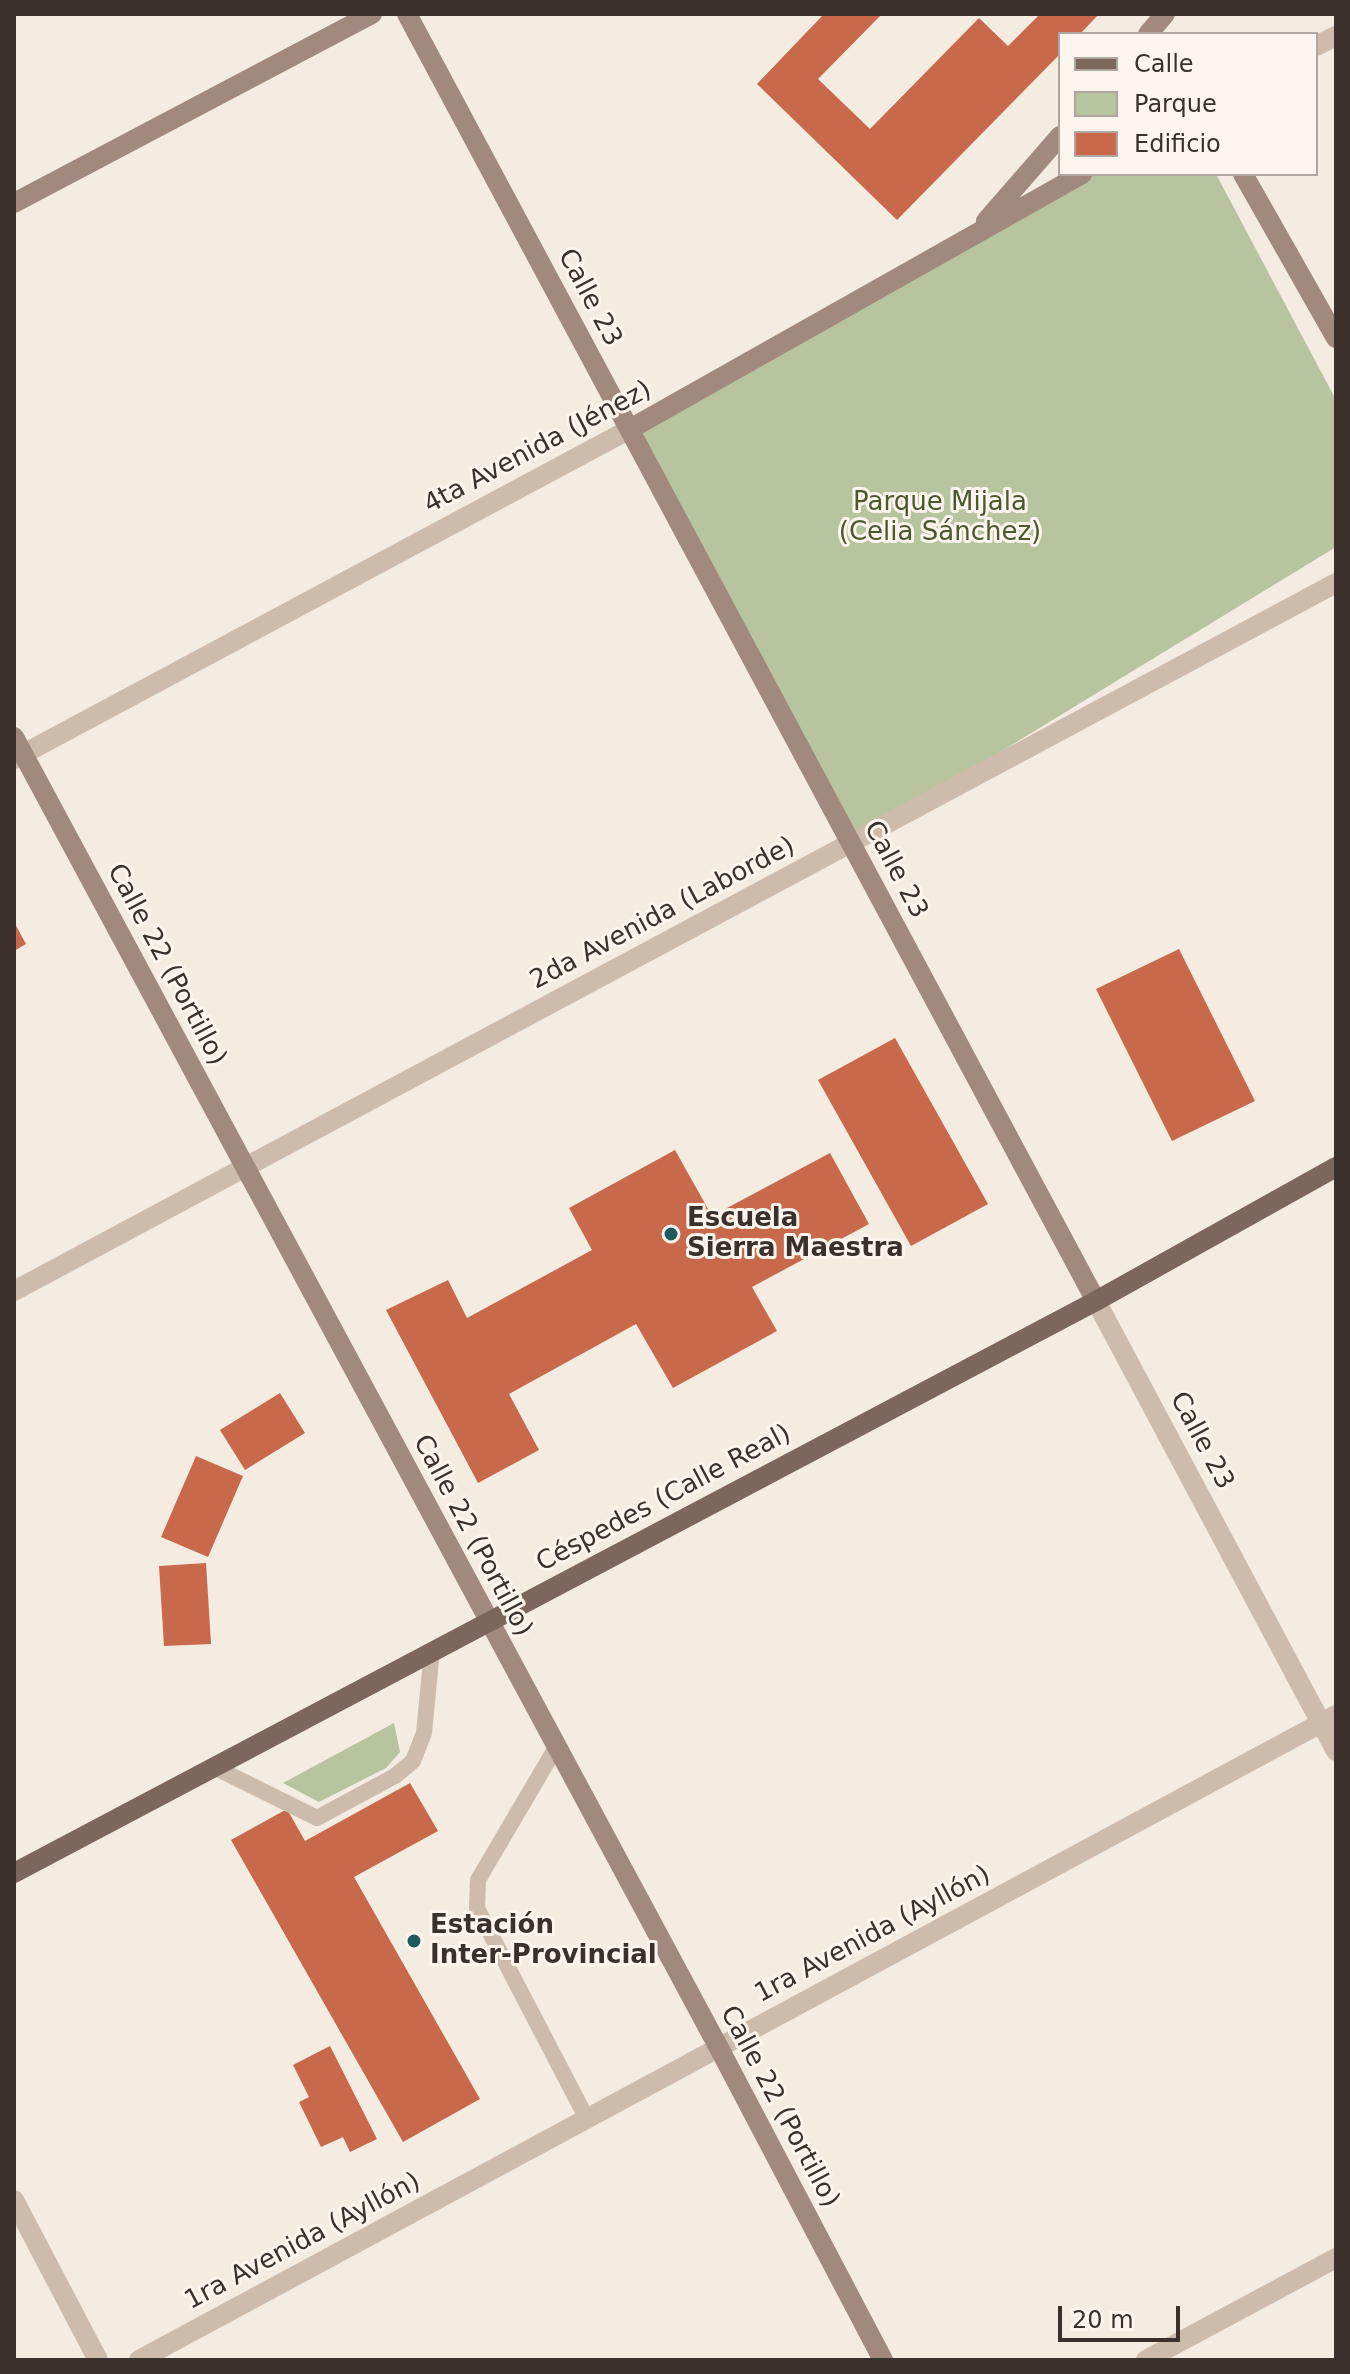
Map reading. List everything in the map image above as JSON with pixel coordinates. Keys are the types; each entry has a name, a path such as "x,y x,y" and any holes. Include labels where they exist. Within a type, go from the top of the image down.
{"main road":[{"path":"14,203 372,14"},
{"name":"Calle 23","path":"407,14 1096,1301"},
{"path":"976,233 1058,138"},
{"name":"4ta Avenida (Jénez)","path":"630,429 1078,176"},
{"path":"1244,176 1336,338"},
{"name":"Calle 22 (Portillo)","path":"17,750 719,2048 883,2360"},
{"name":"Céspedes (Calle Real)","path":"14,1873 1096,1301 1336,1167"}],"street":[{"path":"1318,45 1336,36"},
{"name":"4ta Avenida (Jénez)","path":"17,750 630,429"},
{"name":"2da Avenida (Laborde)","path":"14,1291 1336,583"},
{"name":"Calle 23","path":"1096,1301 1329,1719 1336,1751"},
{"name":"1ra Avenida (Ayllón)","path":"139,2360 1329,1719"},
{"path":"14,2200 98,2360"},
{"path":"1146,2360 1336,2258"}],"lane":[{"path":"214,1767 317,1818 395,1776 413,1761 424,1733 432,1650"},
{"path":"555,1749 478,1880 477,1908 587,2119"}],"green space":[{"name":"Parque Mijala (Celia Sánchez)","path":"1081,176 1217,176 1336,400 1336,547 851,843 630,429"},
{"path":"394,1723 400,1752 386,1768 319,1802 283,1783"}],"building":[{"path":"824,14 882,14 818,79 870,129 979,18 1008,46 1040,14 1099,14 1082,32 1058,32 1058,56 897,220 757,84"},
{"path":"14,922 26,944 14,951"},
{"path":"1179,949 1255,1101 1172,1141 1096,989"},
{"path":"895,1038 988,1204 911,1246 818,1080"},
{"path":"675,1150 712,1216 830,1153 869,1224 752,1287 777,1331 673,1388 636,1324 509,1394 539,1450 478,1483 386,1310 448,1280 467,1318 592,1250 569,1208"},
{"path":"280,1393 305,1433 245,1470 220,1430"},
{"path":"196,1456 243,1476 208,1557 161,1537"},
{"path":"206,1563 211,1644 164,1646 159,1566"},
{"path":"410,1783 438,1831 354,1877 480,2099 403,2142 231,1840 287,1809 305,1841"},
{"path":"330,2046 377,2139 350,2152 343,2137 321,2147 299,2102 309,2097 293,2065"}],"place":[{"name":"Escuela Sierra Maestra","path":"671,1234"},
{"name":"Estación Inter-Provincial","path":"414,1941"}]}
